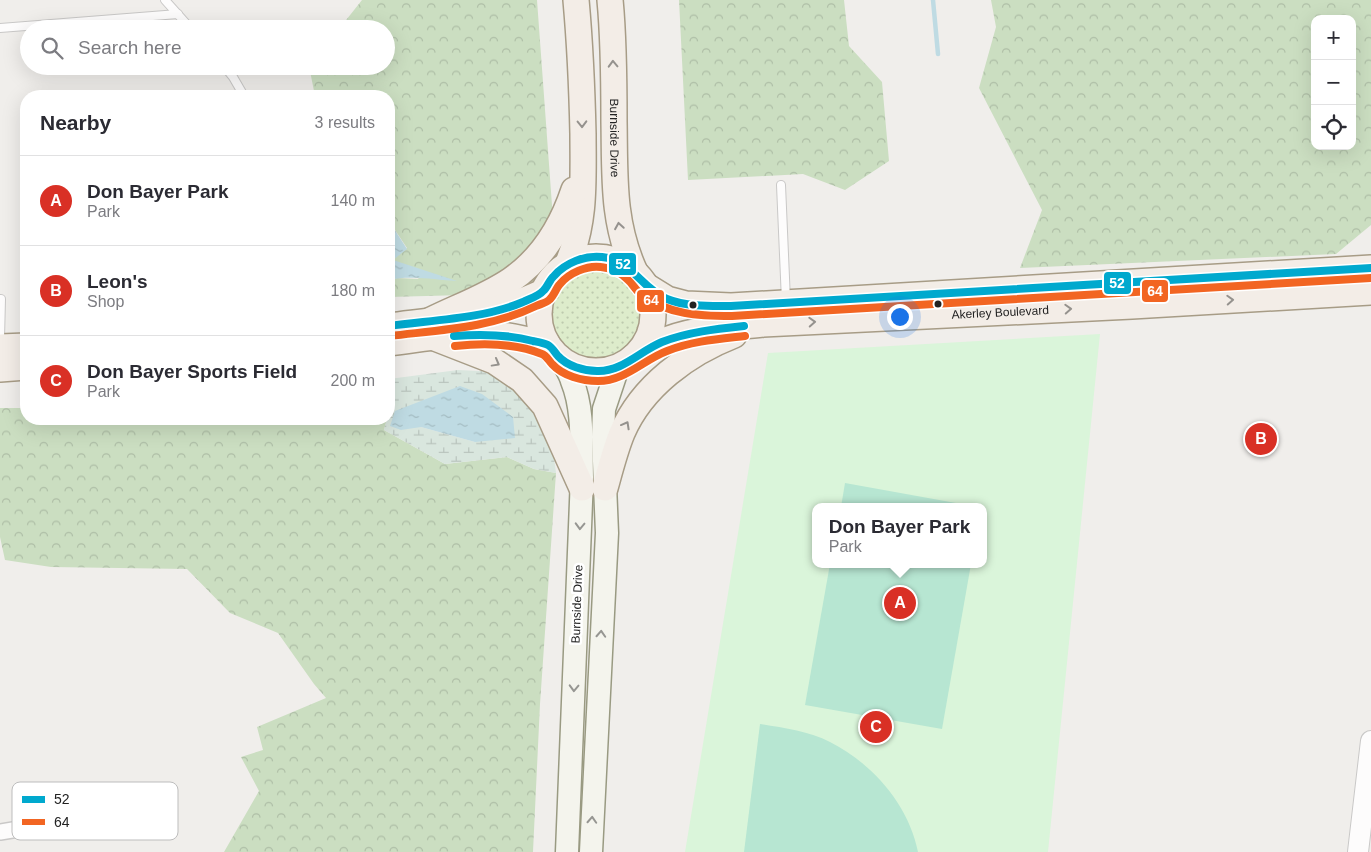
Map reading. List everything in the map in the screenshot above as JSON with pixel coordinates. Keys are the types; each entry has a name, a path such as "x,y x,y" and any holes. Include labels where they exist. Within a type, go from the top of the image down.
{"main road":[{"path":"567,265 574,250 583,200 582,98 576,0"},
{"name":"Burnside Drive","path":"610,0 616,204 620,232 627,255 640,279"},
{"path":"433,329 512,280 534,261 559,228 566,215 583,164"},
{"path":"395,326 472,334 501,334 528,339 580,369 599,371 626,361 647,340 653,322 652,304 640,279 620,262 602,257 584,258 567,265 553,276 543,292 539,309 540,327 555,353"},
{"name":"Akerley Boulevard","path":"640,279 667,298 686,304 731,306 1371,268"},
{"path":"395,341 502,309 543,292"},
{"name":"Akerley Boulevard","path":"626,361 659,343 683,335 708,330 763,324 1142,306 1371,292"},
{"path":"593,488 635,410 654,387 678,364 712,343 763,324"},
{"path":"433,329 494,361 522,380 545,406 593,488"},
{"path":"0,347 20,346"},
{"name":"Burnside Drive","path":"555,353 572,380 578,399 581,434 593,488 606,533 591,852"},
{"name":"Burnside Drive","path":"567,852 593,488 604,409 626,361"},
{"path":"0,367 20,368"}],"street":[{"path":"1358,852 1368,795 1371,741"}],"lane":[{"path":"165,0 183,20"},
{"path":"102,20 178,14"},
{"path":"0,28 20,26"},
{"path":"232,75 241,90"},
{"path":"781,185 786,303"},
{"path":"0,338 1,299"}],"green space":[{"path":"362,0 537,0 553,219 540,293 395,297 395,278 419,279 395,262 395,258 407,248 395,230 395,90 314,90 311,75 395,75 395,20 346,20"},
{"path":"679,0 844,0 849,46 882,82 889,161 845,190 803,174 688,180"},
{"path":"991,0 1371,0 1371,225 1336,254 1020,268 1042,210 979,88 996,27"},
{"path":"596,260 615,264 631,274 641,290 645,309 641,328 631,344 615,354 596,358 577,354 561,344 551,328 547,309 551,290 561,274 577,264"},
{"path":"1100,334 1048,852 685,852 768,353"},
{"path":"458,370 518,373 547,403 556,473 534,469 507,457 445,464 384,430 385,425 395,425 395,378","holes":["460,387 475,442 421,427 434,398"]},
{"path":"0,408 20,408 20,425 385,425 384,430 445,464 507,457 534,469 556,473 540,704 533,852 224,852 259,791 241,757 263,750 257,727 326,698 278,633 230,613 187,569 51,567 5,560 0,537"},
{"path":"845,483 956,503 842,503"},
{"path":"829,568 970,568 942,729 805,705"},
{"path":"760,724 796,730 822,738 860,761 886,787 897,802 906,818 918,852 744,852"}],"water":[{"path":"395,230 407,249 395,258"},
{"path":"395,261 457,281 414,278 395,279"},
{"path":"460,386 482,394 513,417 515,438 475,442 421,427 401,430 390,426 395,425 395,411"}],"waterway":[{"path":"933,0 938,54"}],"transit line":[{"name":"52","path":"395,325 457,318 508,308 539,294 564,267 589,257 602,257 621,263 650,288 667,299 691,305 715,306 1371,268"},
{"name":"64","path":"395,335 483,324 519,313 548,301 564,280 573,273 590,267 609,268 619,273 626,277 639,293 662,306 684,313 720,316 1371,278"},
{"name":"52","path":"454,336 504,336 546,344 562,360 571,365 581,369 597,371 623,365 662,342 702,331 744,326"},
{"name":"64","path":"455,346 488,344 532,350 546,357 556,368 567,375 579,379 598,381 617,378 658,355 676,348 706,341 745,336"}],"place":[{"name":"Leon's","path":"1261,439"},
{"name":"Don Bayer Park","path":"900,603"},
{"name":"Don Bayer Sports Field","path":"876,727"}]}
